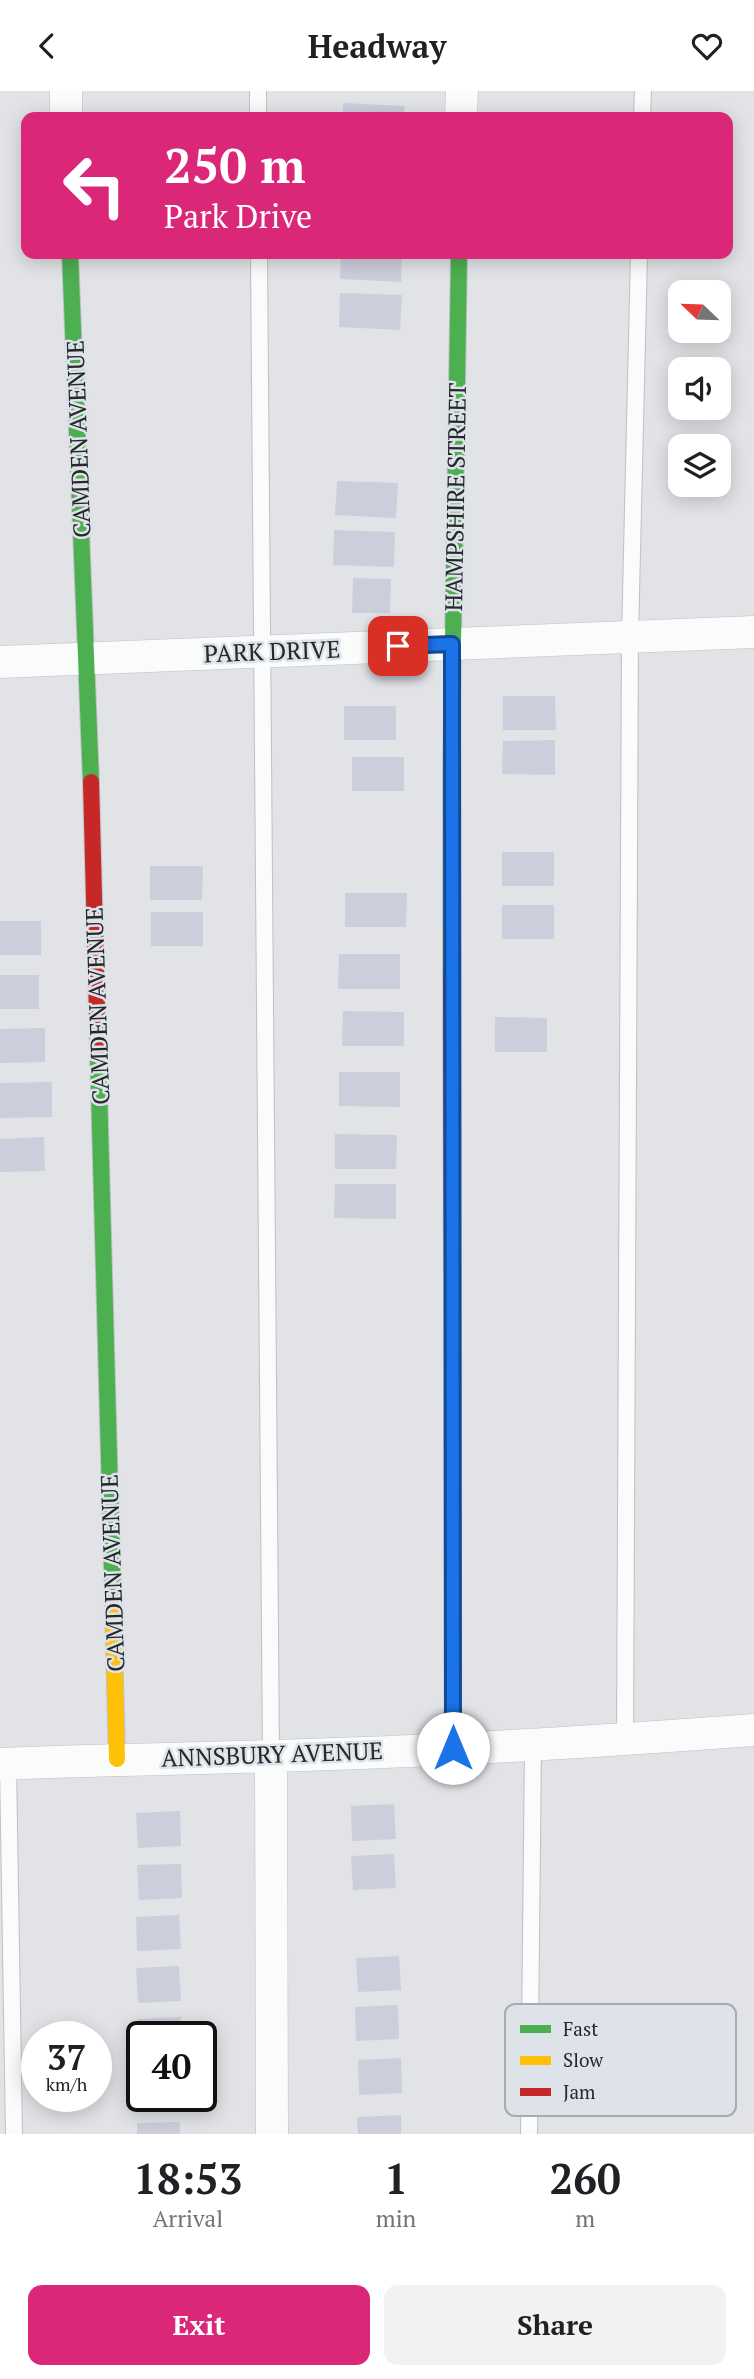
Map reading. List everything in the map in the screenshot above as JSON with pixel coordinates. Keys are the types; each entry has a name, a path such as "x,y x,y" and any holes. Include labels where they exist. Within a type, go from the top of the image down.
{"street":[{"path":"66,91 66,112"},
{"path":"461,112 462,91"},
{"name":"CAMDEN AVENUE","path":"70,259 86,658 117,1759"},
{"name":"HAMPSHIRE STREET","path":"453,1748 452,644 459,259"},
{"name":"PARK DRIVE","path":"0,662 754,632"},
{"name":"ANNSBURY AVENUE","path":"4,1764 453,1748 625,1740 754,1730"},
{"path":"271,1756 272,2134"}],"lane":[{"path":"258,91 258,112"},
{"path":"642,112 643,91"},
{"path":"259,259 271,1756"},
{"path":"625,1740 630,637 639,259"},
{"path":"530,2004 533,1744"},
{"path":"4,1764 14,2134"},
{"path":"529,2116 529,2134"}],"building":[{"path":"343,103 405,106 404,112 343,112"},
{"path":"341,259 402,259 401,282 340,279"},
{"path":"340,293 402,295 400,330 339,327"},
{"path":"337,481 398,483 396,518 335,515"},
{"path":"334,530 395,532 394,567 333,565"},
{"path":"353,578 391,579 390,613 352,613"},
{"path":"503,696 555,696 556,730 503,730"},
{"path":"344,706 396,706 396,740 344,740"},
{"path":"555,740 555,775 502,774 503,741"},
{"path":"352,757 404,757 404,791 352,791"},
{"path":"502,852 554,852 554,886 502,886"},
{"path":"150,866 203,866 202,900 150,900"},
{"path":"345,893 407,893 406,927 345,927"},
{"path":"502,905 554,905 554,939 502,939"},
{"path":"151,912 203,912 203,946 151,946"},
{"path":"0,921 41,921 41,955 0,955"},
{"path":"339,954 400,954 400,989 338,989"},
{"path":"0,975 39,975 39,1009 0,1009"},
{"path":"343,1011 404,1012 404,1046 342,1046"},
{"path":"495,1017 547,1018 547,1052 495,1052"},
{"path":"45,1028 45,1062 0,1063 0,1029"},
{"path":"339,1072 400,1072 400,1107 339,1106"},
{"path":"52,1082 52,1117 0,1118 0,1083"},
{"path":"335,1134 397,1135 396,1169 335,1169"},
{"path":"44,1137 45,1171 0,1172 0,1139"},
{"path":"335,1184 396,1184 396,1219 334,1218"},
{"path":"394,1804 396,1839 352,1841 351,1806"},
{"path":"180,1811 181,1846 138,1848 136,1813"},
{"path":"394,1854 396,1888 353,1890 351,1856"},
{"path":"181,1864 182,1898 139,1900 137,1865"},
{"path":"179,1915 181,1949 137,1951 136,1917"},
{"path":"399,1956 401,1990 358,1992 356,1958"},
{"path":"179,1966 181,2001 138,2003 136,1968"},
{"path":"398,2005 399,2039 356,2041 355,2007"},
{"path":"181,2017 181,2021 138,2021"},
{"path":"401,2058 402,2093 359,2095 358,2060"},
{"path":"401,2115 401,2134 358,2134 357,2117"},
{"path":"180,2122 180,2134 137,2134 137,2123"}],"traffic: fast":[{"path":"70,259 91,782"},
{"path":"451,973 451,772 459,259"},
{"path":"98,1052 113,1604"},
{"path":"452,1281 453,1748"}],"traffic: slow":[{"path":"113,1604 117,1759"}],"traffic: jam":[{"path":"91,782 98,1052"},
{"path":"451,973 452,1281"}],"route":[{"path":"398,646 452,644 453,1748"}]}
